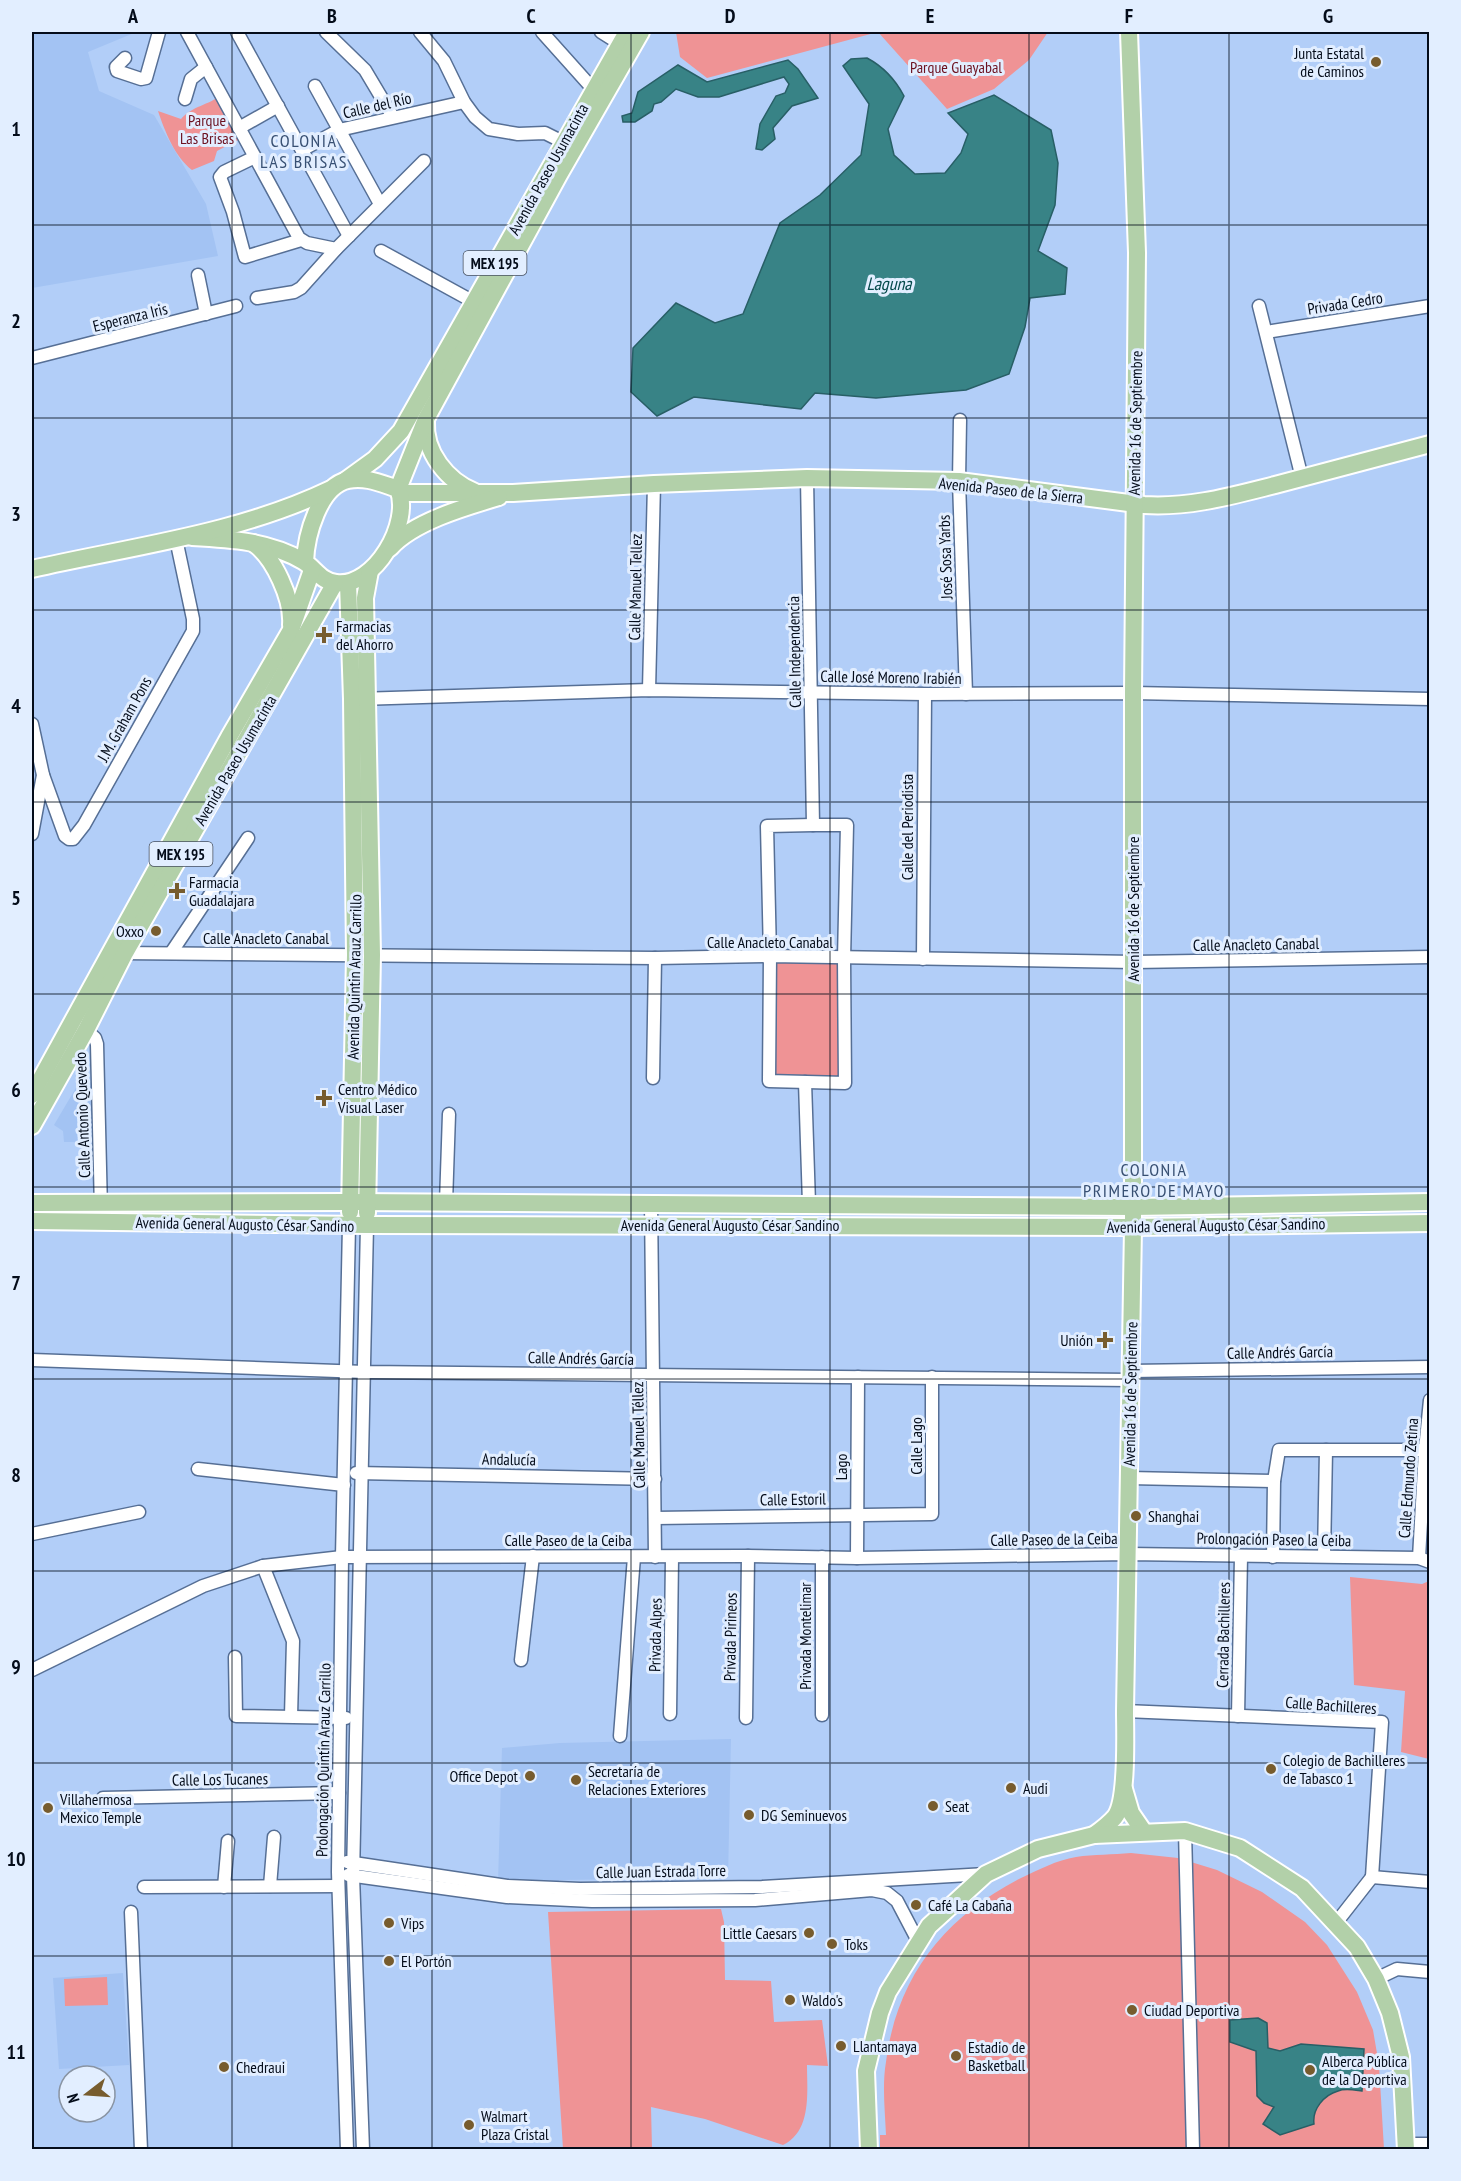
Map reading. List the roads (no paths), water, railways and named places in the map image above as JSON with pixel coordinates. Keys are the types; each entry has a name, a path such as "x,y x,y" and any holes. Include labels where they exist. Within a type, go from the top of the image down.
{"main road":[{"name":"Avenida Paseo Usumacinta","path":"399,491 426,419 641,32"},
{"name":"Avenida 16 de Septiembre","path":"1094,1836 1116,1815 1123,1786 1125,1711 1133,1227 1133,693 1137,253 1129,32"},
{"name":"Avenida Paseo Usumacinta","path":"340,484 375,459 401,431 623,38"},
{"path":"426,419 426,435 435,458 454,480 475,492"},
{"name":"Avenida Paseo de la Sierra","path":"399,491 513,493 654,484 807,478 959,481 1134,504 1187,505 1302,478 1430,444"},
{"path":"32,569 184,538 264,516 340,484 372,480 399,491 398,520 390,549 370,571 341,583 324,579 308,566 265,545 249,541 184,538"},
{"path":"308,566 306,544 310,529 319,508 340,484"},
{"name":"Avenida Paseo de la Sierra","path":"390,549 412,531 439,518 513,493"},
{"path":"249,541 263,550 284,589 292,622 290,634"},
{"name":"Avenida Paseo Usumacinta","path":"32,1126 86,1030 118,953 229,737 290,634 308,566"},
{"name":"Avenida Quintin Arauz Carrillo","path":"367,1225 360,699 365,598 370,571"},
{"name":"Avenida Paseo Usumacinta","path":"32,1095 341,583"},
{"name":"Avenida Quintin Arauz Carrillo","path":"341,583 360,699"},
{"name":"Avenida Quintin Arauz Carrillo","path":"349,1225 363,955"},
{"name":"Avenida General Augusto César Sandino","path":"32,1203 651,1203 1132,1207 1430,1202"},
{"name":"Avenida General Augusto César Sandino","path":"32,1221 349,1225 1133,1227 1430,1223"},
{"name":"Avenida 16 de Septiembre","path":"1123,1786 1131,1813 1144,1832"},
{"path":"869,2150 866,2071 880,2013 888,1992 929,1926 986,1874 1038,1849 1094,1836 1185,1831 1240,1848 1302,1888 1358,1947 1376,1979 1390,2013 1401,2057 1406,2147"}],"street":[{"path":"125,58 116,67 117,71 141,79 146,78 159,32"},
{"path":"187,32 301,240"},
{"path":"237,32 349,236"},
{"path":"326,32 365,70 393,117"},
{"path":"420,32 444,61 464,102 475,117 489,129 518,134 545,133 563,142"},
{"path":"542,32 593,89"},
{"path":"601,32 623,38"},
{"path":"184,99 191,79 206,68"},
{"path":"315,86 380,204"},
{"name":"Calle del Río","path":"302,150 339,130 464,102"},
{"path":"239,128 278,106"},
{"path":"255,157 224,172 220,177 233,212 244,257 301,240 336,249"},
{"path":"257,298 299,290 336,249 424,161"},
{"path":"381,251 474,302"},
{"path":"198,275 206,314"},
{"name":"Esperanza Iris","path":"32,357 236,306"},
{"path":"1259,306 1302,478"},
{"name":"Privada Cedro","path":"1266,332 1430,306"},
{"name":"José Sosa Yarbs","path":"960,420 959,481 966,694"},
{"name":"Calle Independencia","path":"807,478 813,825"},
{"name":"Calle Manuel Tellez","path":"649,690 654,484"},
{"name":"J.M. Graham Pons","path":"39,769 64,836 73,839 84,825 193,631 184,538"},
{"name":"Calle José Moreno Irabién","path":"360,699 649,690 925,694 1133,693 1430,699"},
{"name":"Calle del Periodista","path":"923,959 925,694"},
{"path":"32,724 39,769 32,834"},
{"path":"813,825 847,825 844,959 845,1083 769,1081 770,956 767,826 813,825"},
{"path":"171,953 248,838"},
{"name":"Calle Anacleto Canabal","path":"118,953 655,958 770,956 1134,962 1430,957"},
{"path":"653,1078 655,958"},
{"name":"Calle Antonio Quevedo","path":"86,1030 95,1038 97,1044 102,1222"},
{"path":"805,1082 809,1204"},
{"path":"446,1203 449,1114"},
{"name":"Calle Manuel Téllez","path":"651,1203 655,1557"},
{"name":"Avenida Quintin Arauz Carrillo","path":"346,1372 349,1225"},
{"name":"Prolongación Quintín Arauz Carrillo","path":"363,2150 353,1876 367,1225"},
{"name":"Calle Andrés García","path":"32,1360 346,1372 858,1377 1130,1375 1430,1367"},
{"name":"Prolongación Quintín Arauz Carrillo","path":"346,1372 338,1886 347,2150"},
{"name":"Lago","path":"858,1377 858,1558"},
{"name":"Calle Lago","path":"932,1377 932,1514"},
{"name":"Calle Edmundo Zetina","path":"1424,1560 1425,1450 1430,1400"},
{"path":"1273,1557 1274,1481 1279,1450 1425,1450"},
{"path":"1324,1556 1326,1450"},
{"name":"Andalucía","path":"198,1469 344,1479 362,1473 655,1479"},
{"path":"1129,1478 1274,1481"},
{"path":"32,1534 139,1512"},
{"name":"Calle Estoril","path":"655,1518 932,1514"},
{"name":"Prolongación Paseo la Ceiba","path":"1128,1554 1324,1556 1424,1560"},
{"name":"Calle Paseo de la Ceiba","path":"32,1670 203,1586 263,1566 342,1557 858,1558 1128,1554"},
{"path":"521,1659 533,1556"},
{"name":"Privada Pirineos","path":"746,1718 748,1556"},
{"name":"Cerrada Bachilleres","path":"1238,1716 1240,1556"},
{"path":"620,1736 634,1557"},
{"name":"Privada Alpes","path":"670,1714 672,1557"},
{"name":"Privada Montelimar","path":"822,1557 822,1715"},
{"path":"263,1566 293,1641 291,1716"},
{"path":"235,1657 236,1716 357,1718"},
{"name":"Calle Bachilleres","path":"1125,1711 1382,1722 1372,1877"},
{"name":"Calle Los Tucanes","path":"103,1798 339,1793"},
{"path":"1185,1831 1193,2150"},
{"path":"270,1886 274,1838"},
{"path":"224,1887 228,1841"},
{"name":"Calle Juan Estrada Torre","path":"338,1867 354,1863 468,1881 537,1888 872,1890 887,1893 897,1901 918,1941"},
{"name":"Calle Juan Estrada Torre","path":"338,1867 353,1876 538,1900 743,1900 787,1891 986,1874"},
{"path":"1336,1923 1372,1877 1430,1882"},
{"path":"144,1887 338,1886"},
{"path":"131,1912 141,2150"},
{"path":"1376,1979 1397,1969 1430,1972"},
{"path":"341,1974 357,1973"},
{"path":"1406,2147 1430,2144"}],"water":[{"name":"Laguna","path":"867,58 888,74 904,96 888,129 894,155 915,174 945,173 961,153 968,134 948,113 994,95 1051,130 1058,163 1055,205 1038,251 1067,268 1065,294 1030,298 1025,327 1009,374 966,390 876,398 815,393 801,409 694,397 657,416 631,392 633,348 676,303 715,323 743,314 780,223 820,195 861,155 869,104 843,66 851,59"},
{"path":"788,60 798,69 818,98 792,106 773,128 775,139 762,150 756,149 760,124 776,96 785,93 789,84 784,77 719,97 698,97 676,89 661,102 654,104 652,111 635,122 623,122 622,116 632,113 638,92 678,65 707,82"},
{"name":"Alberca Pública de la Deportiva","path":"1258,2018 1267,2023 1268,2048 1280,2051 1301,2044 1364,2049 1362,2091 1344,2090 1328,2096 1317,2108 1314,2124 1280,2135 1263,2124 1274,2107 1264,2103 1257,2096 1256,2051 1230,2042 1230,2020"}],"place":[{"name":"Junta Estatal de Caminos","path":"1376,62"},
{"name":"Farmacias del Ahorro","path":"324,635"},
{"name":"Farmacia Guadalajara","path":"177,891"},
{"name":"Oxxo","path":"156,931"},
{"name":"Centro Médico Visual Laser","path":"324,1098"},
{"name":"Unión","path":"1105,1340"},
{"name":"Shanghai","path":"1136,1516"},
{"name":"Colegio de Bachilleres de Tabasco 1","path":"1271,1769"},
{"name":"Office Depot","path":"530,1776"},
{"name":"Secretaría de Relaciones Exteriores","path":"576,1780"},
{"name":"Audi","path":"1011,1788"},
{"name":"Seat","path":"933,1806"},
{"name":"Villahermosa Mexico Temple","path":"48,1808"},
{"name":"DG Seminuevos","path":"749,1815"},
{"name":"Café La Cabaña","path":"916,1905"},
{"name":"Vips","path":"389,1923"},
{"name":"Little Caesars","path":"809,1933"},
{"name":"Toks","path":"832,1944"},
{"name":"El Portón","path":"389,1961"},
{"name":"Waldo's","path":"790,2000"},
{"name":"Ciudad Deportiva","path":"1132,2010"},
{"name":"Llantamaya","path":"841,2046"},
{"name":"Estadio de Basketball","path":"956,2056"},
{"name":"Chedraui","path":"224,2067"},
{"name":"Alberca Pública de la Deportiva","path":"1310,2070"},
{"name":"Walmart Plaza Cristal","path":"469,2125"}],"district":[{"name":"COLONIA LAS BRISAS","path":"304,150"},
{"name":"COLONIA PRIMERO DE MAYO","path":"1154,1179"}],"park label":[{"name":"Parque Guayabal","path":"956,67"},
{"name":"Parque Las Brisas","path":"207,129"}]}
